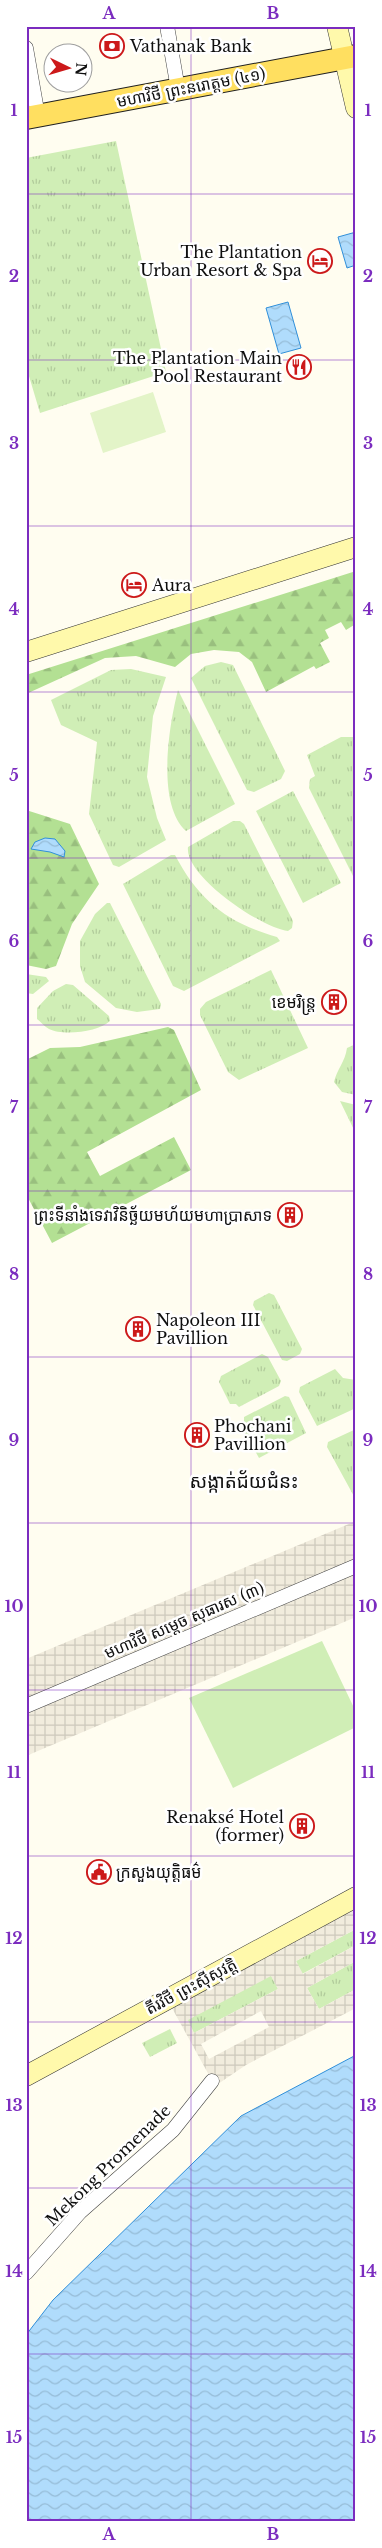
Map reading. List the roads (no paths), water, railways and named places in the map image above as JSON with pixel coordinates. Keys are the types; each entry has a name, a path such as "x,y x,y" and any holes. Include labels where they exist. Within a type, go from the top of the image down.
{"main road":[{"name":"មហាវិថី ព្រះនរោត្តម (៤១)","path":"32,117 350,57"}],"street":[{"path":"167,26 178,89"},
{"path":"337,26 350,57 356,108"},
{"path":"26,48 32,117"},
{"path":"26,652 356,547"},
{"name":"មហាវិថី សម្តេច សុធារស (៣)","path":"26,1706 356,1566"},
{"name":"តីរវិថី ព្រះស៊ីសុវត្តិ","path":"26,2076 356,1897"},
{"name":"Mekong Promenade","path":"26,2273 80,2212 172,2130 212,2081"}],"water":[{"path":"356,232 356,265 347,268 338,237"},
{"path":"288,302 301,348 279,354 266,308"},
{"path":"45,838 55,839 65,851 64,857 50,852 31,849 35,842"},
{"path":"356,2055 356,2522 26,2522 26,2335 53,2300 241,2116"}],"place":[{"name":"Vathanak Bank","path":"112,46"},
{"name":"The Plantation Urban Resort & Spa","path":"320,261"},
{"name":"The Plantation Main Pool Restaurant","path":"299,367"},
{"name":"Aura","path":"134,585"},
{"name":"ខេមរិន្រ្ត","path":"334,1002"},
{"name":"ព្រះទីនាំងទេវាវិនិច្ឆ័យមហ័យមហាប្រាសាទ","path":"290,1215"},
{"name":"Napoleon III Pavillion","path":"138,1329"},
{"name":"Phochani Pavillion","path":"197,1435"},
{"name":"Renaksé Hotel (former)","path":"302,1826"},
{"name":"ក្រសួងយុត្ដិធម៌","path":"99,1872"}],"district":[{"name":"សង្កាត់ជ័យជំនះ","path":"244,1481"}]}
